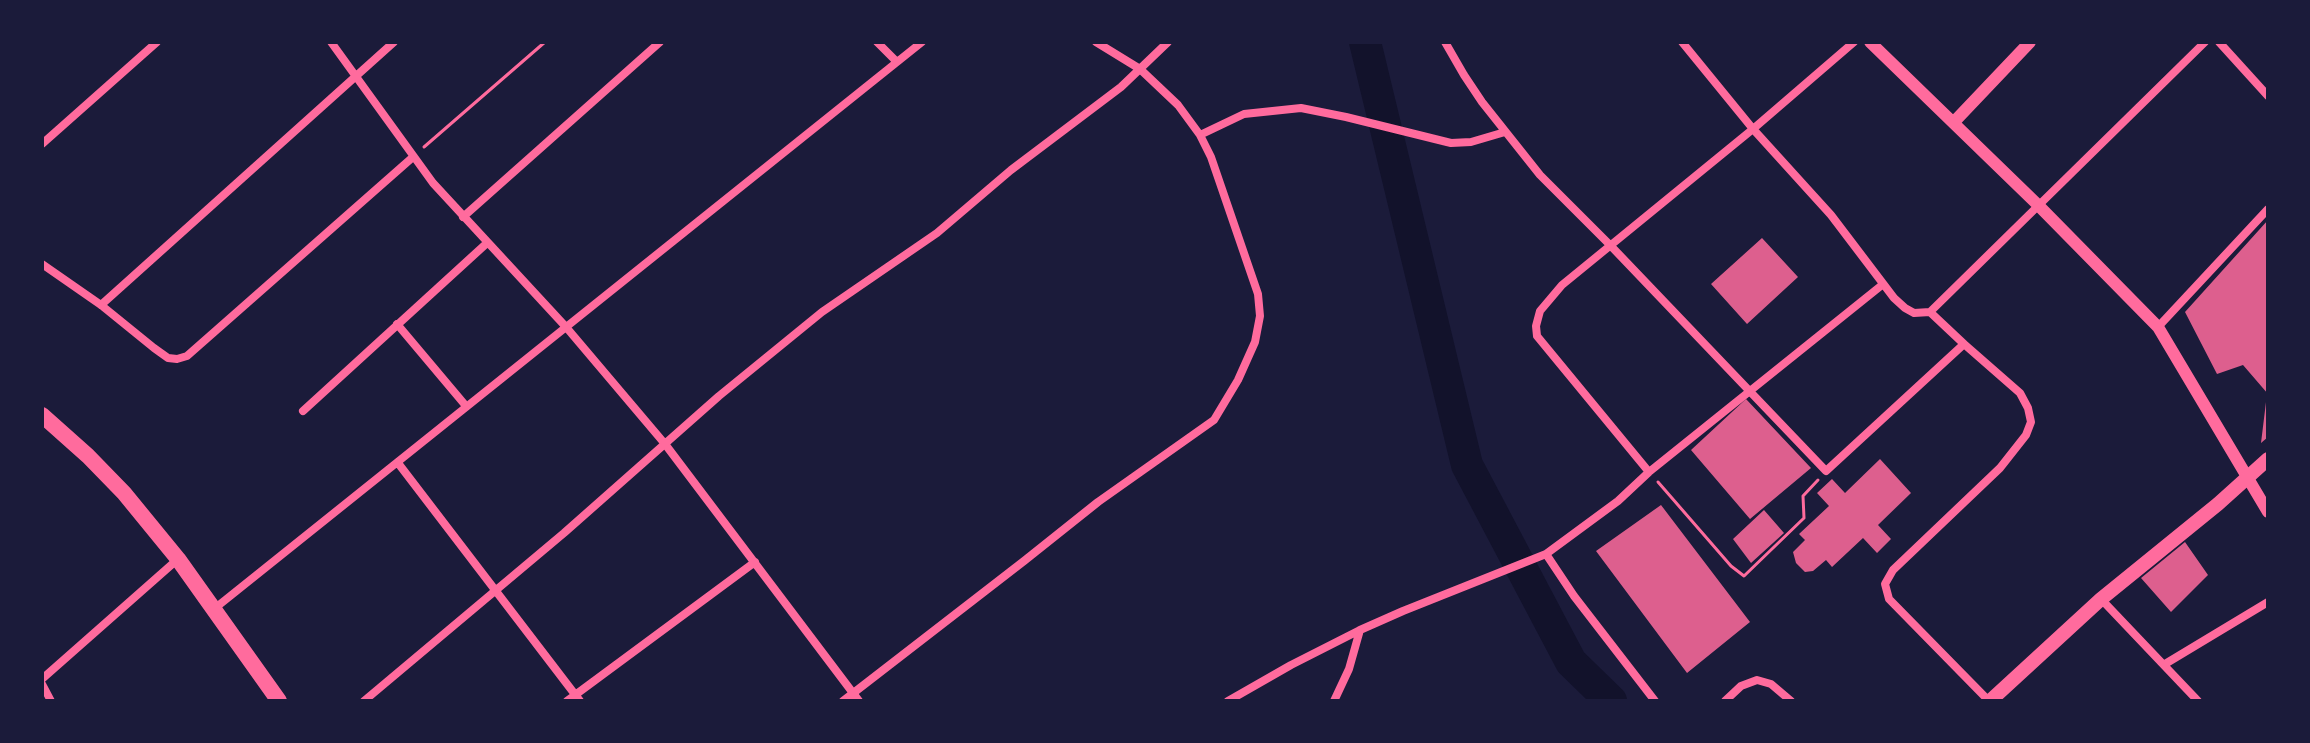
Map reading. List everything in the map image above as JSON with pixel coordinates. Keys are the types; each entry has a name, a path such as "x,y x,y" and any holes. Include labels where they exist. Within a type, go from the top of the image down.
{"main road":[{"path":"42,415 124,493 178,559 279,701"},
{"path":"1990,701 2101,599 2168,546 2268,459"}],"street":[{"path":"42,144 157,42"},
{"path":"331,42 413,157 463,217 566,327 665,444 856,697"},
{"path":"101,305 394,42"},
{"path":"463,217 660,42"},
{"path":"877,42 897,62"},
{"path":"214,609 922,42"},
{"path":"843,701 856,697 1098,502 1214,420 1238,380 1255,342 1260,316 1258,294 1211,157 1200,135 1178,105 1140,69 1096,42"},
{"path":"364,701 496,591 719,396 822,312 937,233 1011,170 1121,87 1168,42"},
{"path":"1445,42 1464,75 1540,175 1826,471 1964,344"},
{"path":"1682,42 1753,129 1831,215 1882,285 1905,308 1922,314 1930,312 2205,42"},
{"path":"1649,472 1537,336 1540,311 1551,295 1854,42"},
{"path":"1870,42 2158,327 2268,512"},
{"path":"1954,122 2030,42"},
{"path":"2219,42 2268,96"},
{"path":"1200,135 1244,114 1301,108 1451,143 1471,142 1505,132"},
{"path":"42,264 101,305 168,358 177,359 187,356 413,157"},
{"path":"2158,327 2268,209"},
{"path":"303,411 487,243"},
{"path":"1228,701 1360,630 1546,554 1618,501 1748,391 1882,285"},
{"path":"1930,312 2020,393 2031,422 2026,435 2000,468 1893,570 1885,584 1889,599 1990,701"},
{"path":"397,324 466,406"},
{"path":"398,463 578,698"},
{"path":"1546,554 1574,596 1655,701"},
{"path":"51,701 42,682 178,559"},
{"path":"567,701 578,698 755,562"},
{"path":"2101,599 2198,701"},
{"path":"2165,664 2268,602"},
{"path":"1334,701 1349,669 1360,630"},
{"path":"1725,701 1741,686 1757,680 1771,684 1791,701"}],"path":[{"path":"413,157 545,42"},
{"path":"1649,472 1731,566 1744,576 1804,518 1803,496 1826,471"}],"building":[{"path":"2268,220 2268,394 2243,365 2217,374 2185,312"},
{"path":"1762,238 1798,277 1747,324 1711,284"},
{"path":"1746,399 1811,468 1750,519 1691,450"},
{"path":"2266,402 2268,437 2261,443"},
{"path":"1880,459 1911,493 1878,525 1891,539 1877,553 1863,538 1832,567 1826,560 1813,571 1805,572 1796,563 1793,552 1805,540 1799,534 1829,506 1817,493 1832,479 1845,493"},
{"path":"1661,505 1750,622 1687,673 1596,551"},
{"path":"1764,510 1784,533 1751,563 1733,539"},
{"path":"2185,542 2208,575 2171,612 2141,578"}],"waterway":[{"path":"1365,42 1467,465 1571,662 1611,701"}]}
